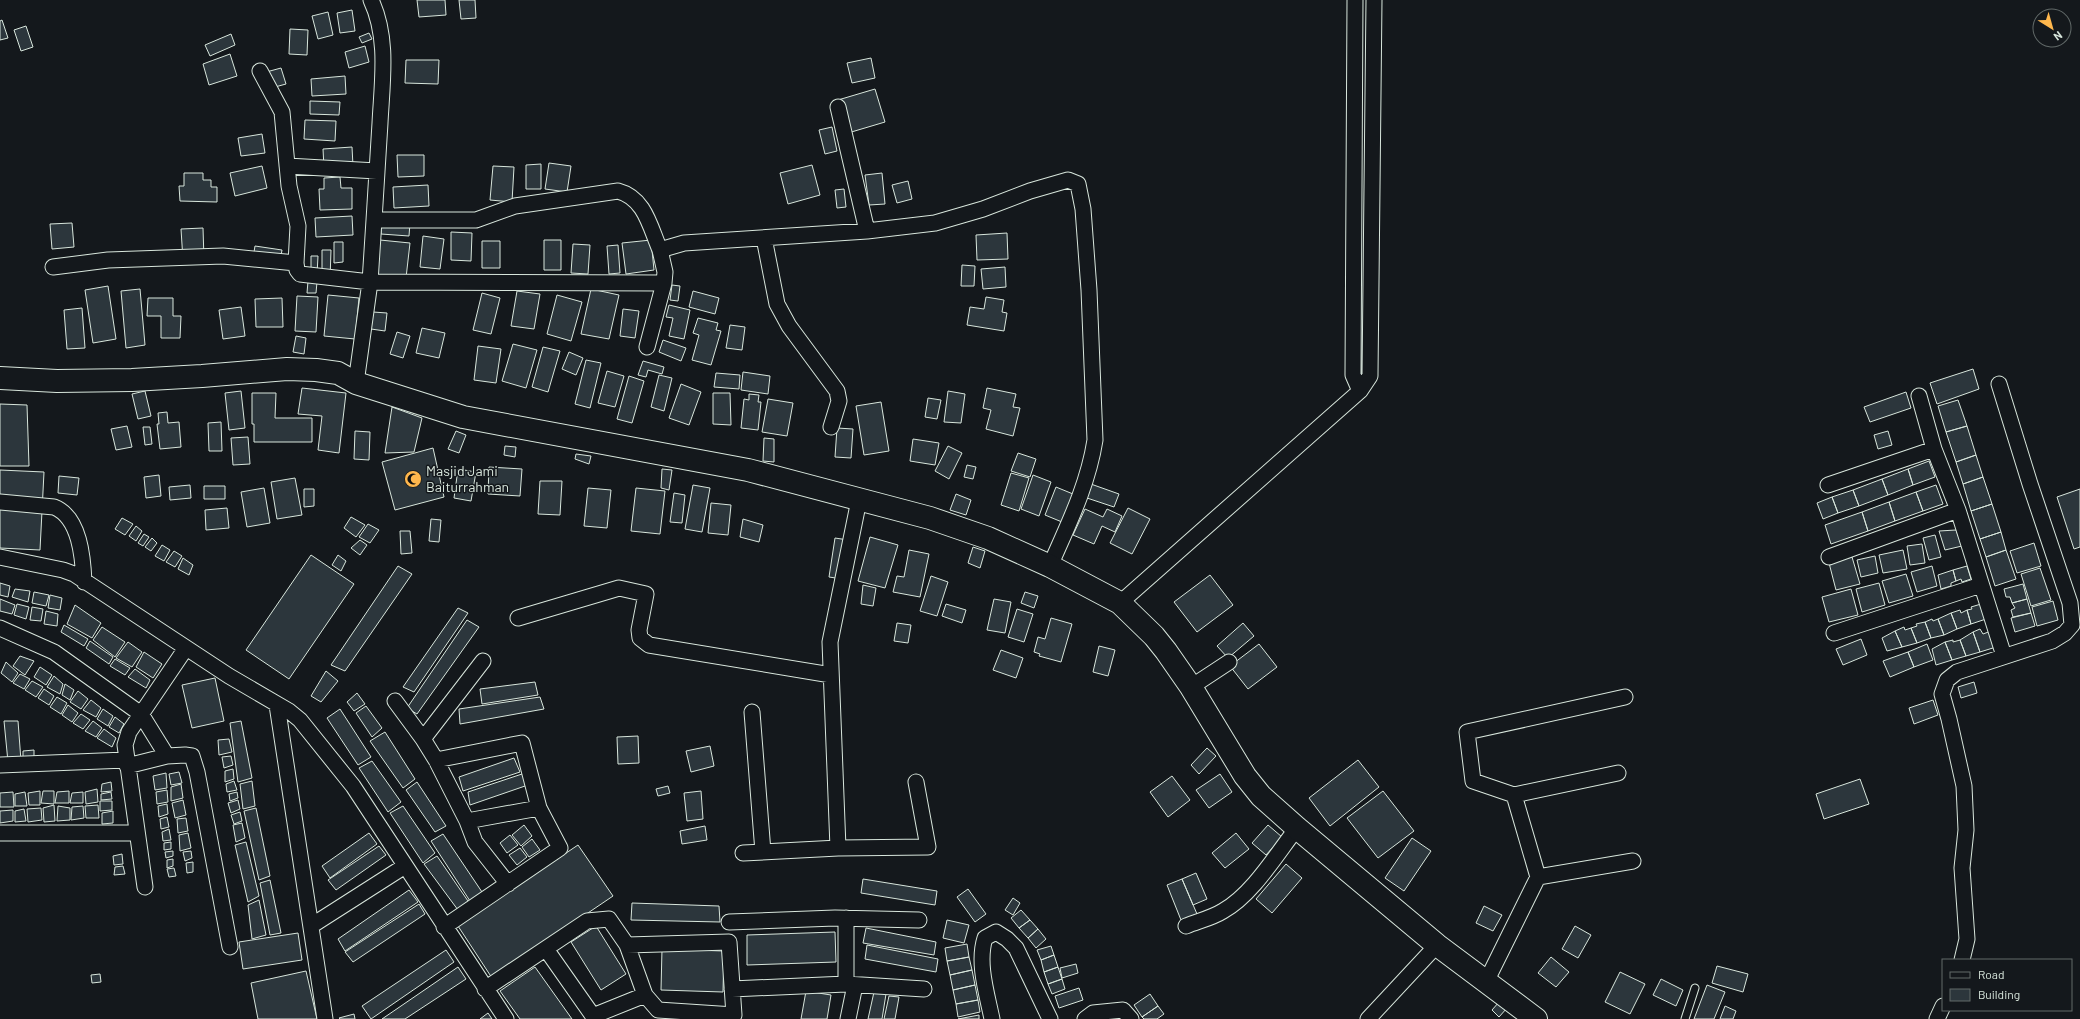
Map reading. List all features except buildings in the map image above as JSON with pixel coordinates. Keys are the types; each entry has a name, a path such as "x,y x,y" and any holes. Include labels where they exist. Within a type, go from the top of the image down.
{"main road":[{"path":"0,378 57,381 132,380 287,369 316,370 338,373 356,383 463,417 748,470 930,518 988,538 1050,566 1120,603 1154,636 1191,687 1245,776 1261,796 1437,945 1536,1019"}],"street":[{"path":"356,383 370,282 378,171 382,81 382,45 377,14 371,0"},
{"path":"1355,0 1353,375 1360,391"},
{"path":"1120,603 1360,391 1370,376 1374,0"},
{"path":"260,71 282,112 287,166 298,226 296,263 297,270 305,275 370,282 664,283"},
{"path":"838,107 867,231"},
{"path":"287,166 378,171"},
{"path":"660,250 684,243 867,231 935,223 983,209 1030,191 1060,182 1068,180 1078,184 1083,210 1089,290 1095,440 1092,462 1086,480 1050,566"},
{"path":"374,220 476,220 515,206 618,191 628,194 638,202 660,250 665,272 664,283 647,347"},
{"path":"764,238 777,304 788,326 837,390 839,401 831,427"},
{"path":"53,267 108,260 222,256 296,263"},
{"path":"1962,959 1966,939 1962,868 1966,830 1964,786 1942,694 1947,680 1957,672 2052,642 2069,630 2072,621 2070,603 2030,484 1999,384"},
{"path":"1919,396 1934,449 1958,510 2004,656"},
{"path":"1828,485 1934,449"},
{"path":"838,848 830,642 859,500"},
{"path":"0,502 54,507 61,510 69,519 78,540 84,565 84,582"},
{"path":"1829,557 1958,510"},
{"path":"0,556 63,570 74,574 186,648 278,704 300,720 353,786 485,990 506,1019"},
{"path":"1834,633 1981,585"},
{"path":"518,618 619,588 626,589 646,594 639,630 640,638 649,645 831,675"},
{"path":"3,633 54,652 141,714 167,756"},
{"path":"145,887 125,745 141,714 186,648"},
{"path":"423,739 483,661"},
{"path":"1191,687 1229,662"},
{"path":"1618,773 1514,795 1473,781 1467,732 1625,697"},
{"path":"395,701 423,739 436,760 467,821 475,842 508,884"},
{"path":"278,704 325,1019"},
{"path":"752,712 763,852"},
{"path":"436,760 522,743 539,808 560,848 444,927"},
{"path":"0,765 127,763 167,756 192,756 197,772 230,947"},
{"path":"743,853 838,848 928,848 916,782"},
{"path":"1486,982 1538,877 1514,795"},
{"path":"467,821 539,808"},
{"path":"1186,926 1222,912 1237,902 1248,891 1297,828"},
{"path":"0,833 137,833"},
{"path":"1538,877 1633,861"},
{"path":"311,926 405,866"},
{"path":"485,990 587,921 609,919 627,945 645,995 658,1010 734,1015 728,917 919,920"},
{"path":"846,918 850,985 848,1019"},
{"path":"992,1019 985,980 982,951 985,938 996,932 1007,939 1016,948 1050,1019"},
{"path":"627,945 730,942"},
{"path":"1368,1019 1437,945"},
{"path":"546,949 593,1016 645,995"},
{"path":"732,989 850,985 924,989"},
{"path":"1938,1019 1942,1009"},
{"path":"1085,1019 1093,1013 1122,1010 1131,1019"}],"lane":[{"path":"1685,1019 1696,988"}],"place":[{"name":"Masjid Jami Baiturrahman","path":"413,479"}]}
